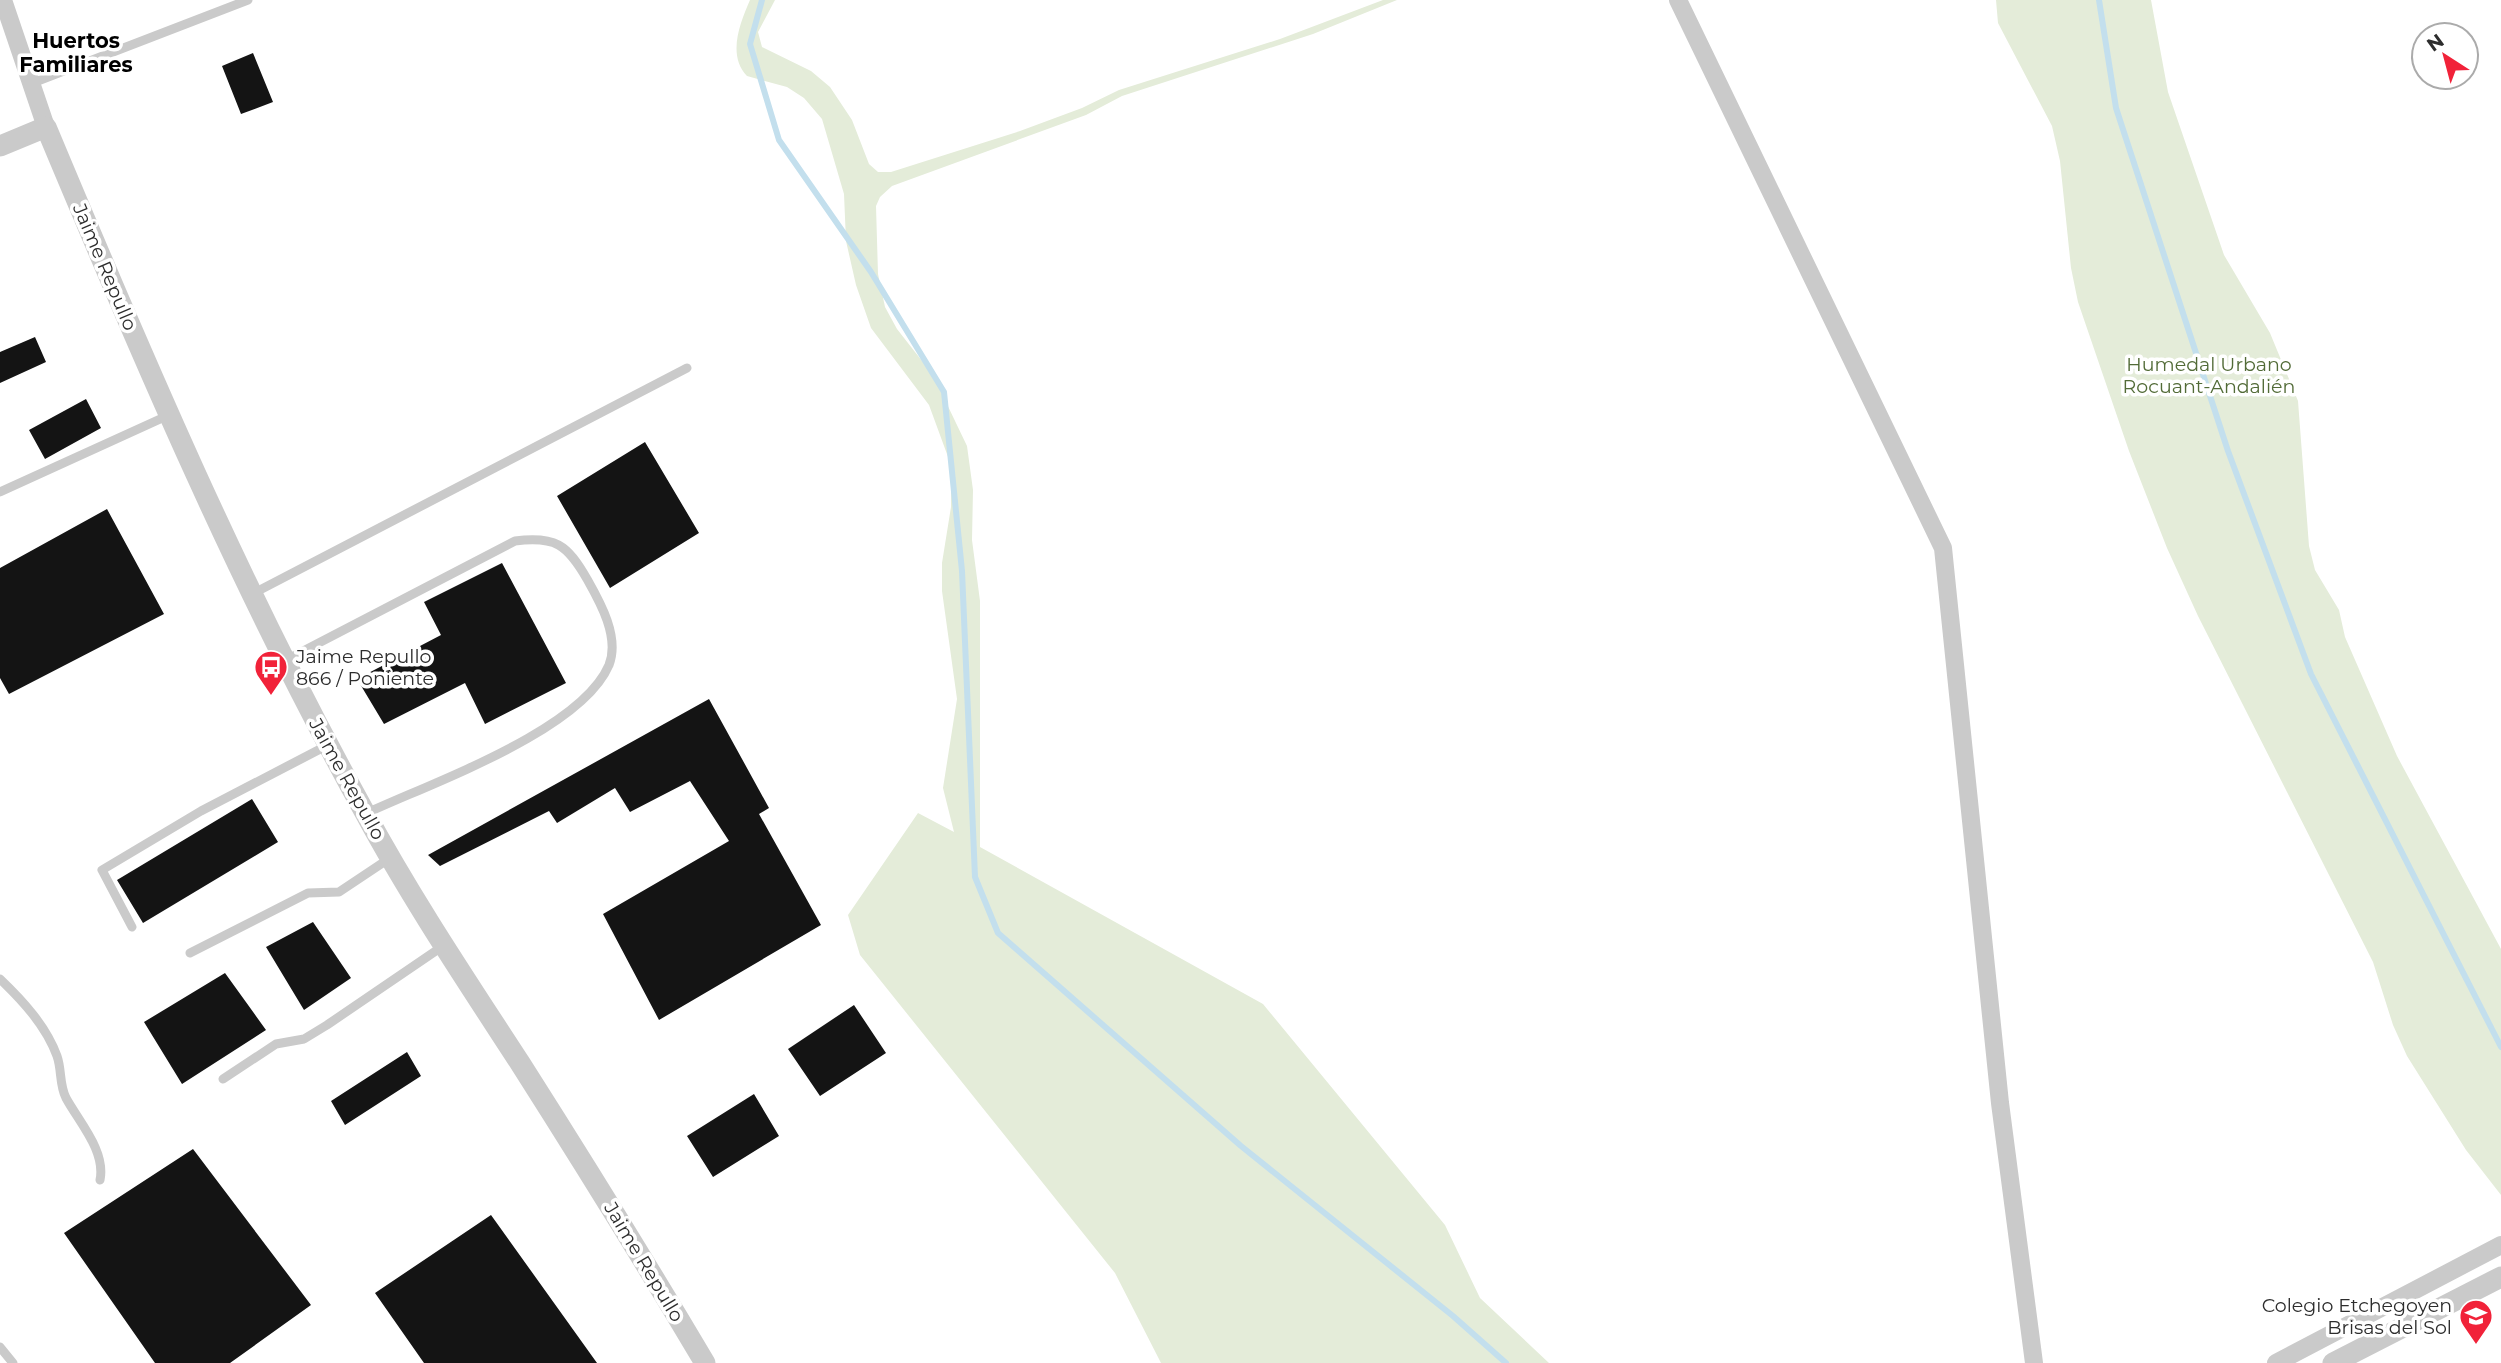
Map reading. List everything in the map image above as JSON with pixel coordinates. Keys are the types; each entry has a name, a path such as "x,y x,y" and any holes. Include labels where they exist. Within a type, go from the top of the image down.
{"street":[{"name":"Jaime Repullo","path":"3,0 46,127 169,415 284,661 390,858 443,946 583,1163 705,1363"},
{"path":"1678,0 1943,548 2000,1103 2034,1363"},
{"path":"0,146 46,127"},
{"path":"2276,1363 2499,1248"},
{"path":"2333,1363 2498,1284"}],"lane":[{"path":"30,84 248,0"},
{"path":"251,594 687,368"},
{"path":"0,492 169,415"},
{"path":"284,661 514,541 539,538 560,544 575,558 603,608 610,636 610,663 591,695 531,737 365,814"},
{"path":"132,927 102,870 201,811 328,746"},
{"path":"190,953 309,893 339,892 390,858"},
{"path":"223,1079 276,1044 304,1038 327,1025 443,946"},
{"path":"0,979 22,1000 44,1030 58,1059 59,1078 65,1095 95,1148 102,1172 100,1180"},
{"path":"0,1347 13,1363"}],"green space":[{"path":"750,0 775,0 758,32 762,47 811,71 830,87 852,120 869,164 878,172 891,172 1020,131 1082,108 1119,90 1280,39 1383,0 1397,0 1313,34 1122,96 1086,115 892,186 880,197 876,206 878,274 885,307 897,329 933,375 967,446 973,490 972,540 980,601 980,847 1263,1004 1445,1225 1480,1298 1549,1363 1161,1363 1115,1273 860,955 848,915 918,813 954,832 943,788 957,699 942,591 942,563 951,507 951,465 929,405 871,328 856,285 846,241 844,194 822,119 804,98 787,87 747,76 741,68 737,39"},
{"name":"Humedal Urbano Rocuant-Andalién","path":"1996,0 2151,0 2168,92 2224,255 2270,333 2298,401 2309,546 2315,570 2339,610 2345,637 2397,756 2501,949 2501,1195 2466,1150 2407,1056 2393,1025 2373,962 2198,616 2167,548 2129,451 2078,302 2071,268 2060,161 2052,126 1998,23"}],"building":[{"path":"253,53 273,102 241,114 222,66"},
{"path":"35,337 46,362 0,383 0,352"},
{"path":"86,399 101,428 45,459 29,430"},
{"path":"645,442 699,533 610,588 557,496"},
{"path":"107,509 164,614 9,694 0,678 0,568"},
{"path":"502,563 566,683 485,724 465,683 384,724 357,679 441,635 424,602"},
{"path":"709,699 769,808 759,814 821,925 659,1020 603,914 729,841 690,781 630,812 615,788 557,823 549,811 440,866 428,855"},
{"path":"252,799 278,842 143,923 117,880"},
{"path":"313,922 351,978 304,1010 266,947"},
{"path":"225,973 266,1030 182,1084 144,1022"},
{"path":"854,1005 886,1053 820,1096 788,1049"},
{"path":"407,1052 421,1076 345,1125 331,1101"},
{"path":"754,1094 779,1136 713,1177 687,1136"},
{"path":"193,1149 311,1305 230,1363 155,1363 64,1233"},
{"path":"491,1215 597,1363 424,1363 375,1293"}],"waterway":[{"path":"762,0 750,44 779,140 871,272 944,392 962,571 975,877 998,933 1241,1146 1453,1316 1506,1363"},
{"path":"2099,0 2116,108 2228,451 2311,674 2501,1047"}],"place":[{"name":"Jaime Repullo 866 / Poniente","path":"271,697"},
{"name":"Colegio Etchegoyen Brisas del Sol","path":"2476,1346"}],"district":[{"name":"Huertos Familiares","path":"76,52"}]}
